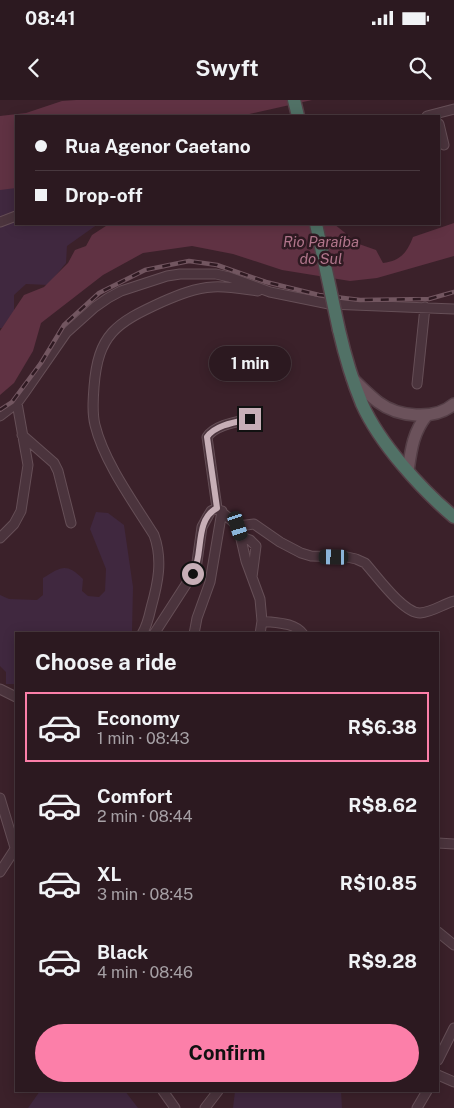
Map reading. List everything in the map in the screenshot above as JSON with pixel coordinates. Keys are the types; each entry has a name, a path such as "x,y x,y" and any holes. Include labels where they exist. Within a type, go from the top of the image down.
{"highway":[{"path":"294,100 298,115"},
{"path":"316,225 339,330 352,378 363,406 375,428 408,472 454,517"}],"main road":[{"path":"352,378 377,402 408,414 427,416 442,412 454,404"},
{"path":"408,472 413,439 427,416"}],"street":[{"path":"437,115 454,109"},
{"path":"441,145 454,142"},
{"path":"0,222 15,216"},
{"path":"0,416 17,402 66,333 95,307 122,291 167,276 216,274 270,292"},
{"path":"143,632 147,625 158,581 158,545 111,464 94,423 93,403 97,360 104,342 113,330 127,319 180,294 213,287 270,292 328,304 425,306 454,309"},
{"path":"417,384 425,306"},
{"path":"0,538 18,518 28,466 17,402"},
{"path":"194,632 197,618 210,582 219,510 207,437 212,431 219,428 250,419"},
{"path":"22,434 54,463 58,471 71,523"},
{"path":"219,510 238,526 242,537 244,555 260,599 262,621 260,632"},
{"path":"155,632 196,569 202,527 208,516 219,510"},
{"path":"238,526 254,524 280,542 311,556 347,557 360,560 365,563 389,591 414,612 420,613 434,610 454,601"},
{"path":"242,537 250,540 256,546 252,578"},
{"path":"262,621 290,625 296,627 301,632"},
{"path":"0,689 15,696"},
{"path":"0,798 15,847"},
{"path":"439,843 454,844"},
{"path":"0,872 15,851"},
{"path":"439,933 454,945"},
{"path":"439,1058 454,1028"},
{"path":"439,1075 454,1082"},
{"path":"164,1092 175,1108"},
{"path":"205,1108 217,1092"},
{"path":"418,1108 427,1092"}],"shaded area":[{"path":"15,184 15,225 97,225 67,246 66,263 48,285 26,284 14,295 14,312 2,328 0,328 0,187"},
{"path":"96,512 108,513 124,525 133,587 132,632 15,632 15,684 6,684 6,672 0,666 0,595 9,599 37,600 43,595 43,578 59,569 68,568 83,579 82,591 88,596 99,597 105,591 106,569 90,529"},
{"path":"39,1092 126,1092 138,1108 28,1108"},
{"path":"235,1092 341,1092 342,1108 233,1108"}],"water":[{"path":"312,100 245,115 15,115 15,188 0,190 0,116 26,113 62,101"},
{"name":"Rio Paraíba do Sul","path":"454,223 454,256 377,278 350,281 282,270 233,254 192,246 143,253 103,275 41,323 33,351 14,383 0,395 0,331 24,295 44,287 68,263 75,250 86,246 92,235 107,225 335,225 359,244 376,250 383,263 394,260 402,255 413,237"}],"railway":[{"path":"0,410 12,402 41,363 64,325 99,293 145,270 189,261 217,265 266,282 319,295 360,300 429,299 454,292"}],"route":[{"path":"193,574 196,569 202,527 211,511 217,508 207,440 208,434 225,426 250,419"}]}
